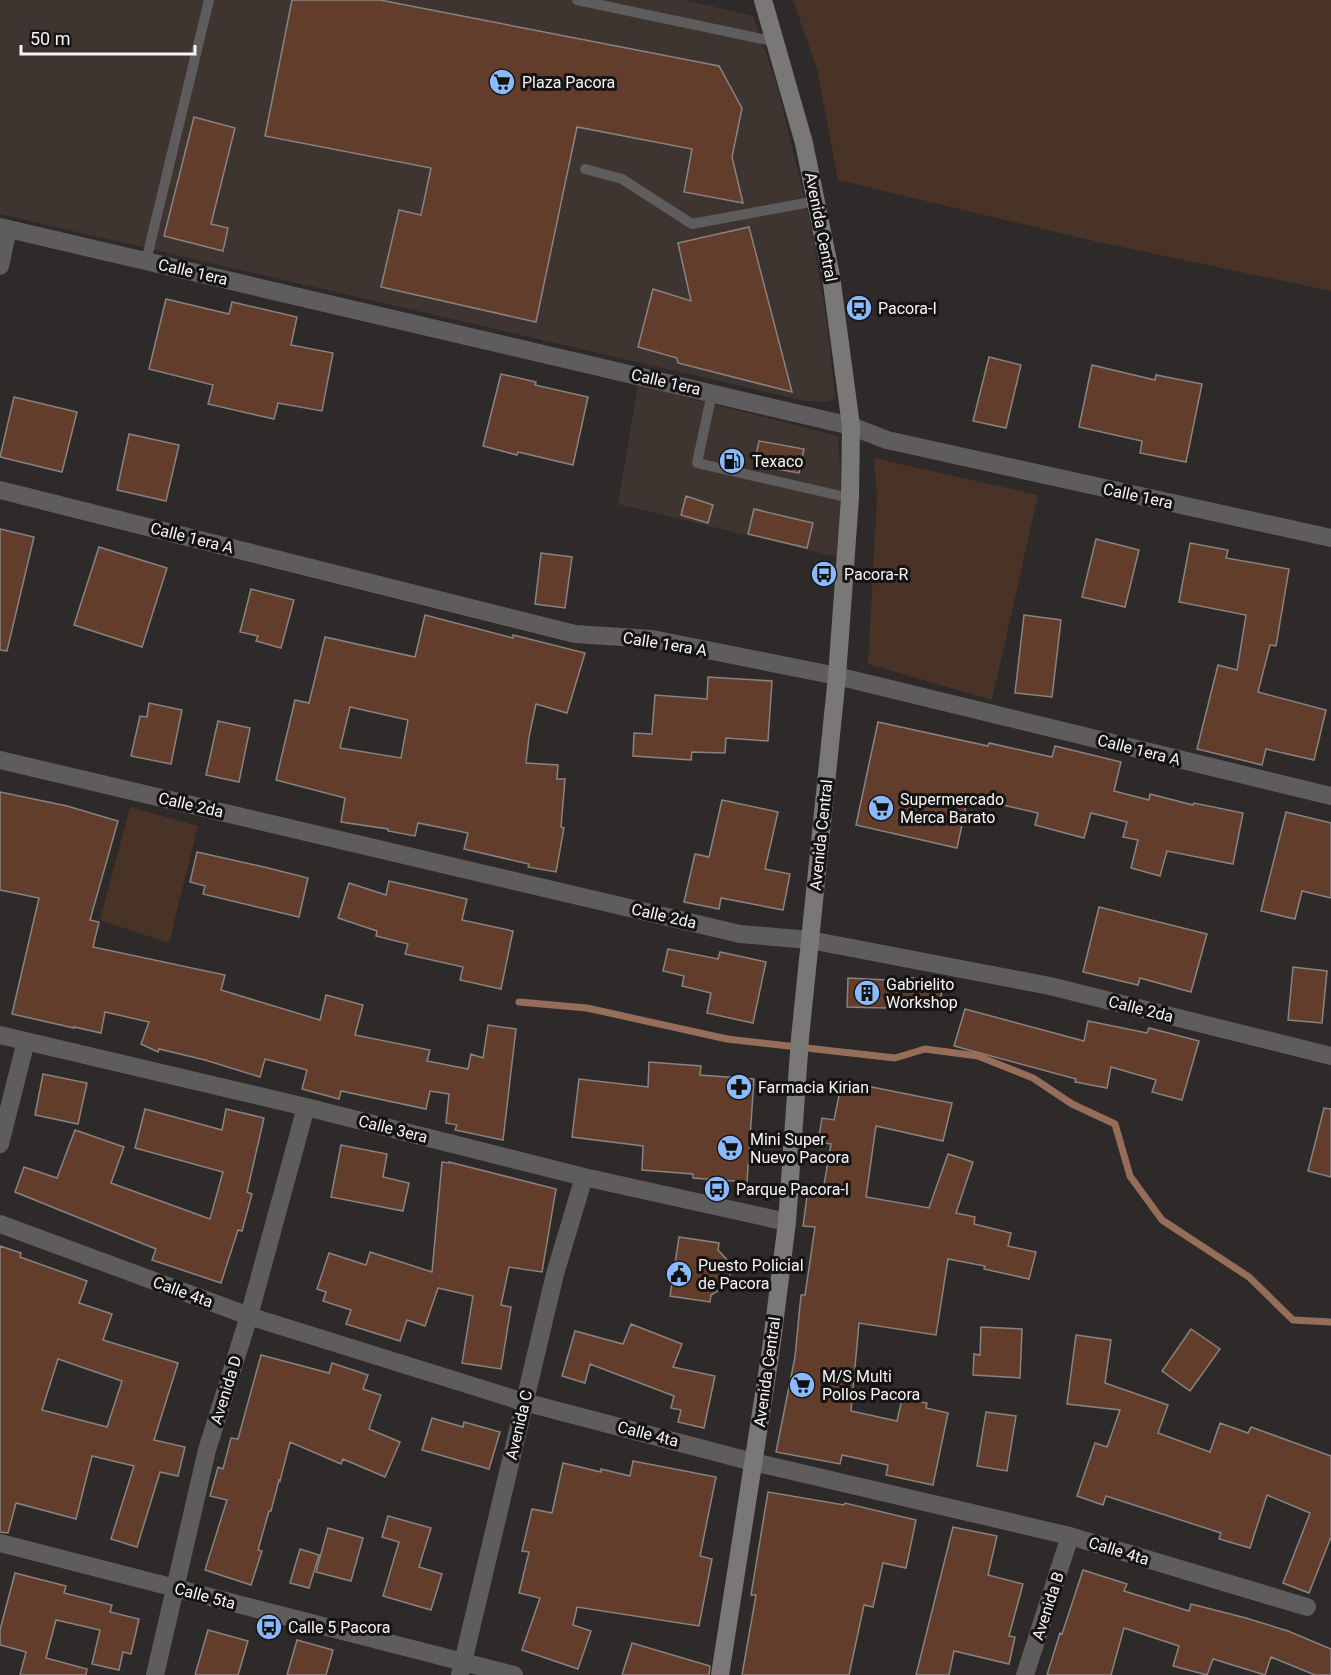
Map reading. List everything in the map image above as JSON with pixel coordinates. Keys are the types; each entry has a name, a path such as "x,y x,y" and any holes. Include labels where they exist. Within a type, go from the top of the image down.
{"street":[{"name":"Avenida Central","path":"720,1675 771,1349 787,1222 800,1038 837,676 850,498 851,426 831,276 804,142 764,0"},
{"name":"Calle 1era","path":"4,228 851,426 887,440 1331,538"},
{"path":"0,266 4,228"},
{"name":"Calle 1era A","path":"0,490 575,634 652,639 837,676 1331,796"},
{"name":"Calle 2da","path":"0,760 740,934 810,940 1050,986 1331,1056"},
{"name":"Calle 3era","path":"0,1035 306,1107 584,1177 787,1222"},
{"path":"0,1144 26,1041"},
{"name":"Avenida D","path":"155,1675 207,1449 249,1316 306,1107"},
{"name":"Avenida C","path":"461,1669 555,1274 584,1177"},
{"name":"Calle 4ta","path":"0,1224 249,1316 524,1402 753,1462 1070,1536 1306,1607"},
{"name":"Avenida B","path":"1025,1675 1070,1536"},
{"name":"Calle 5ta","path":"0,1543 176,1588 461,1669 514,1675"}],"lane":[{"path":"146,261 209,0"},
{"path":"577,0 777,42"},
{"path":"585,169 622,179 692,224 816,201"},
{"path":"712,393 697,463 850,498"}],"shaded area":[{"path":"0,0 684,0 753,16 777,85 812,230 827,323 835,396 829,402 805,401 0,214"},
{"path":"793,0 1331,0 1331,291 1098,242 838,180 817,69"},
{"name":"Texaco","path":"638,385 838,436 841,486 838,557 618,504"},
{"path":"874,458 1038,495 992,700 868,664 877,498"},
{"path":"130,807 198,826 169,943 100,920"}],"building":[{"name":"Plaza Pacora","path":"292,0 380,0 719,66 742,108 732,157 743,203 684,192 692,149 577,127 536,322 381,287 399,210 421,215 431,168 265,136"},
{"path":"194,117 235,128 211,224 228,228 223,251 164,236"},
{"path":"749,227 792,392 678,363 677,358 638,347 653,289 691,301 678,243"},
{"path":"166,299 229,314 232,302 297,317 291,345 333,353 322,411 278,403 274,419 208,404 213,385 149,369"},
{"path":"989,357 1021,365 1006,428 973,421"},
{"path":"1092,365 1155,380 1156,375 1202,384 1186,462 1140,453 1142,441 1079,427"},
{"path":"501,374 536,382 535,385 588,397 573,465 483,446"},
{"path":"14,397 77,412 62,472 0,457"},
{"path":"129,434 179,445 166,501 117,490"},
{"path":"759,441 804,449 799,473 754,465"},
{"path":"686,496 713,505 708,523 681,515"},
{"path":"754,509 813,523 807,548 748,534"},
{"path":"0,529 34,537 7,651 0,650"},
{"path":"1096,539 1139,550 1125,607 1082,597"},
{"path":"1190,543 1228,550 1226,558 1289,569 1276,646 1270,645 1258,692 1326,710 1314,760 1266,749 1262,765 1197,749 1218,665 1237,670 1246,615 1179,602"},
{"path":"99,547 167,568 142,647 74,625"},
{"path":"541,553 572,557 565,608 535,604"},
{"path":"251,589 294,600 281,648 256,641 258,636 240,632"},
{"path":"425,615 513,638 513,635 585,653 567,713 536,704 529,737 526,763 558,765 557,779 565,779 561,827 564,828 556,872 528,867 529,864 464,849 468,833 418,823 415,836 388,831 388,829 341,822 345,798 276,780 295,700 309,703 325,637 415,657","holes":["350,707 408,720 401,758 340,748"]},
{"path":"1024,615 1061,620 1052,697 1015,693"},
{"path":"708,677 772,681 768,741 726,738 725,753 692,752 691,760 633,756 634,733 652,734 655,695 707,699"},
{"path":"149,703 182,710 171,764 131,756 140,716 147,717"},
{"path":"218,721 250,728 239,782 206,775"},
{"path":"878,722 988,746 989,743 1052,757 1055,746 1121,762 1114,791 1149,800 1150,794 1193,805 1194,803 1243,813 1233,864 1167,851 1160,876 1131,868 1138,840 1123,837 1127,822 1091,813 1084,838 1035,825 1038,813 968,797 957,848 856,825"},
{"path":"0,792 67,806 118,821 90,920 99,922 93,947 225,975 221,990 320,1020 326,995 363,1005 355,1035 430,1050 427,1061 468,1069 471,1054 483,1058 488,1025 516,1029 503,1140 455,1130 457,1125 446,1123 449,1094 430,1091 426,1109 341,1091 339,1099 302,1089 307,1070 265,1059 260,1077 205,1060 159,1049 158,1052 141,1044 149,1022 105,1012 101,1033 12,1014 39,898 0,890"},
{"path":"722,800 778,812 765,869 790,874 783,910 721,898 719,909 684,902 695,854 709,857"},
{"path":"1286,812 1331,823 1331,898 1302,891 1295,919 1261,911"},
{"path":"197,852 308,878 299,917 203,894 205,886 190,882"},
{"path":"389,881 467,899 462,920 513,931 501,989 460,980 463,967 405,954 408,944 376,936 377,931 338,918 349,883 386,895"},
{"path":"1099,907 1207,934 1191,992 1140,978 1138,985 1083,972"},
{"path":"668,949 718,959 720,952 766,962 753,1023 707,1013 711,993 682,986 684,976 663,971"},
{"path":"1293,967 1327,971 1322,1023 1288,1020"},
{"path":"908,977 943,984 939,1009 887,999 886,1008 847,1007 848,978 907,981"},
{"path":"965,1009 1084,1041 1088,1021 1147,1033 1149,1028 1199,1041 1182,1100 1152,1092 1156,1080 1111,1067 1107,1088 1075,1082 1076,1079 954,1046"},
{"path":"649,1062 701,1066 700,1075 754,1079 747,1182 693,1178 693,1174 642,1170 643,1146 572,1137 579,1079 648,1087"},
{"path":"43,1074 87,1083 78,1124 35,1115"},
{"path":"842,1081 952,1103 943,1141 876,1126 866,1197 929,1208 948,1154 973,1162 956,1213 975,1217 974,1224 1011,1233 1008,1246 1036,1252 1029,1279 984,1269 985,1266 948,1259 936,1335 859,1323 851,1411 897,1421 902,1399 927,1403 926,1408 948,1413 933,1485 886,1475 888,1465 842,1455 840,1464 776,1452 795,1357 801,1295 805,1295 815,1227 803,1226 808,1189 823,1191 831,1144 818,1142 822,1118 834,1120"},
{"path":"1324,1108 1331,1109 1331,1177 1308,1171"},
{"path":"145,1109 222,1130 226,1109 264,1118 247,1192 252,1194 242,1231 238,1230 221,1283 152,1260 156,1249 15,1192 24,1167 57,1178 75,1130 124,1147 111,1183 210,1219 223,1172 135,1148"},
{"path":"341,1145 387,1154 383,1177 409,1183 403,1211 331,1197"},
{"path":"442,1162 556,1189 542,1272 509,1267 501,1305 511,1307 501,1369 462,1363 473,1296 438,1288 425,1326 407,1320 400,1341 346,1324 351,1310 323,1301 326,1292 317,1289 329,1253 366,1265 370,1252 432,1272"},
{"path":"679,1237 719,1243 718,1250 731,1264 729,1284 711,1295 710,1302 670,1296"},
{"path":"0,1246 21,1253 20,1257 87,1281 79,1303 112,1314 103,1340 178,1363 154,1440 185,1447 178,1476 160,1472 137,1547 111,1539 134,1466 92,1456 76,1519 16,1503 8,1533 0,1532","holes":["58,1359 122,1381 107,1427 42,1410"]},
{"path":"631,1324 682,1344 673,1367 715,1376 704,1428 678,1422 681,1410 671,1408 674,1396 590,1364 585,1383 562,1376 575,1331 623,1344"},
{"path":"981,1327 1022,1329 1020,1378 973,1375 974,1354 980,1355"},
{"path":"1191,1329 1220,1349 1190,1391 1162,1371"},
{"path":"1076,1335 1111,1340 1105,1383 1168,1405 1158,1433 1210,1452 1220,1423 1248,1433 1251,1427 1331,1456 1331,1537 1309,1593 1283,1583 1310,1513 1267,1495 1250,1548 1219,1539 1221,1533 1106,1496 1103,1505 1077,1496 1095,1443 1107,1447 1120,1410 1067,1404"},
{"path":"261,1355 329,1373 332,1363 368,1375 363,1389 381,1395 369,1429 400,1442 385,1477 343,1459 341,1464 290,1442 258,1550 262,1551 251,1585 205,1570 227,1500 210,1496 218,1467 223,1469 231,1438 238,1439"},
{"path":"986,1412 1016,1416 1007,1471 977,1466"},
{"path":"432,1418 463,1427 464,1422 500,1432 489,1469 422,1450"},
{"path":"633,1461 716,1477 700,1556 712,1559 699,1626 577,1607 573,1625 591,1631 578,1669 522,1650 540,1598 519,1593 529,1552 522,1551 532,1509 552,1513 563,1463 630,1476"},
{"path":"768,1492 844,1505 845,1503 916,1520 906,1568 883,1563 873,1607 864,1605 849,1675 742,1675 756,1595 751,1595"},
{"path":"388,1516 431,1528 419,1567 442,1574 431,1610 383,1596 399,1542 382,1537"},
{"path":"953,1527 997,1536 988,1575 1023,1584 1009,1636 1015,1637 1009,1664 954,1651 949,1675 916,1675"},
{"path":"328,1528 363,1538 351,1581 316,1572"},
{"path":"300,1549 319,1555 309,1588 290,1583"},
{"path":"1083,1570 1127,1584 1124,1591 1189,1611 1191,1604 1246,1618 1288,1631 1331,1649 1331,1675 1315,1675 1271,1657 1265,1675 1213,1659 1207,1675 1173,1666 1179,1646 1124,1628 1111,1675 1047,1675"},
{"path":"15,1573 66,1586 64,1593 112,1605 110,1612 139,1619 131,1654 123,1652 119,1670 92,1664 100,1630 56,1620 46,1658 87,1669 86,1675 20,1675 26,1652 0,1645 0,1630"},
{"path":"208,1630 248,1641 238,1675 195,1675"},
{"path":"297,1640 333,1650 326,1675 287,1675"},
{"path":"632,1643 710,1666 709,1675 622,1675"}],"waterway":[{"path":"519,1002 587,1008 727,1039 895,1058 925,1049 978,1056 1033,1078 1072,1104 1115,1124 1130,1176 1162,1220 1249,1277 1293,1320 1331,1322"}],"place":[{"name":"Plaza Pacora","path":"502,82"},
{"name":"Pacora-I","path":"859,308"},
{"name":"Texaco","path":"732,461"},
{"name":"Pacora-R","path":"824,574"},
{"name":"Supermercado Merca Barato","path":"881,808"},
{"name":"Gabrielito Workshop","path":"867,993"},
{"name":"Farmacia Kirian","path":"739,1087"},
{"name":"Mini Super Nuevo Pacora","path":"730,1148"},
{"name":"Parque Pacora-I","path":"717,1189"},
{"name":"Puesto Policial de Pacora","path":"679,1274"},
{"name":"M/S Multi Pollos Pacora","path":"802,1385"},
{"name":"Calle 5 Pacora","path":"269,1627"}]}
